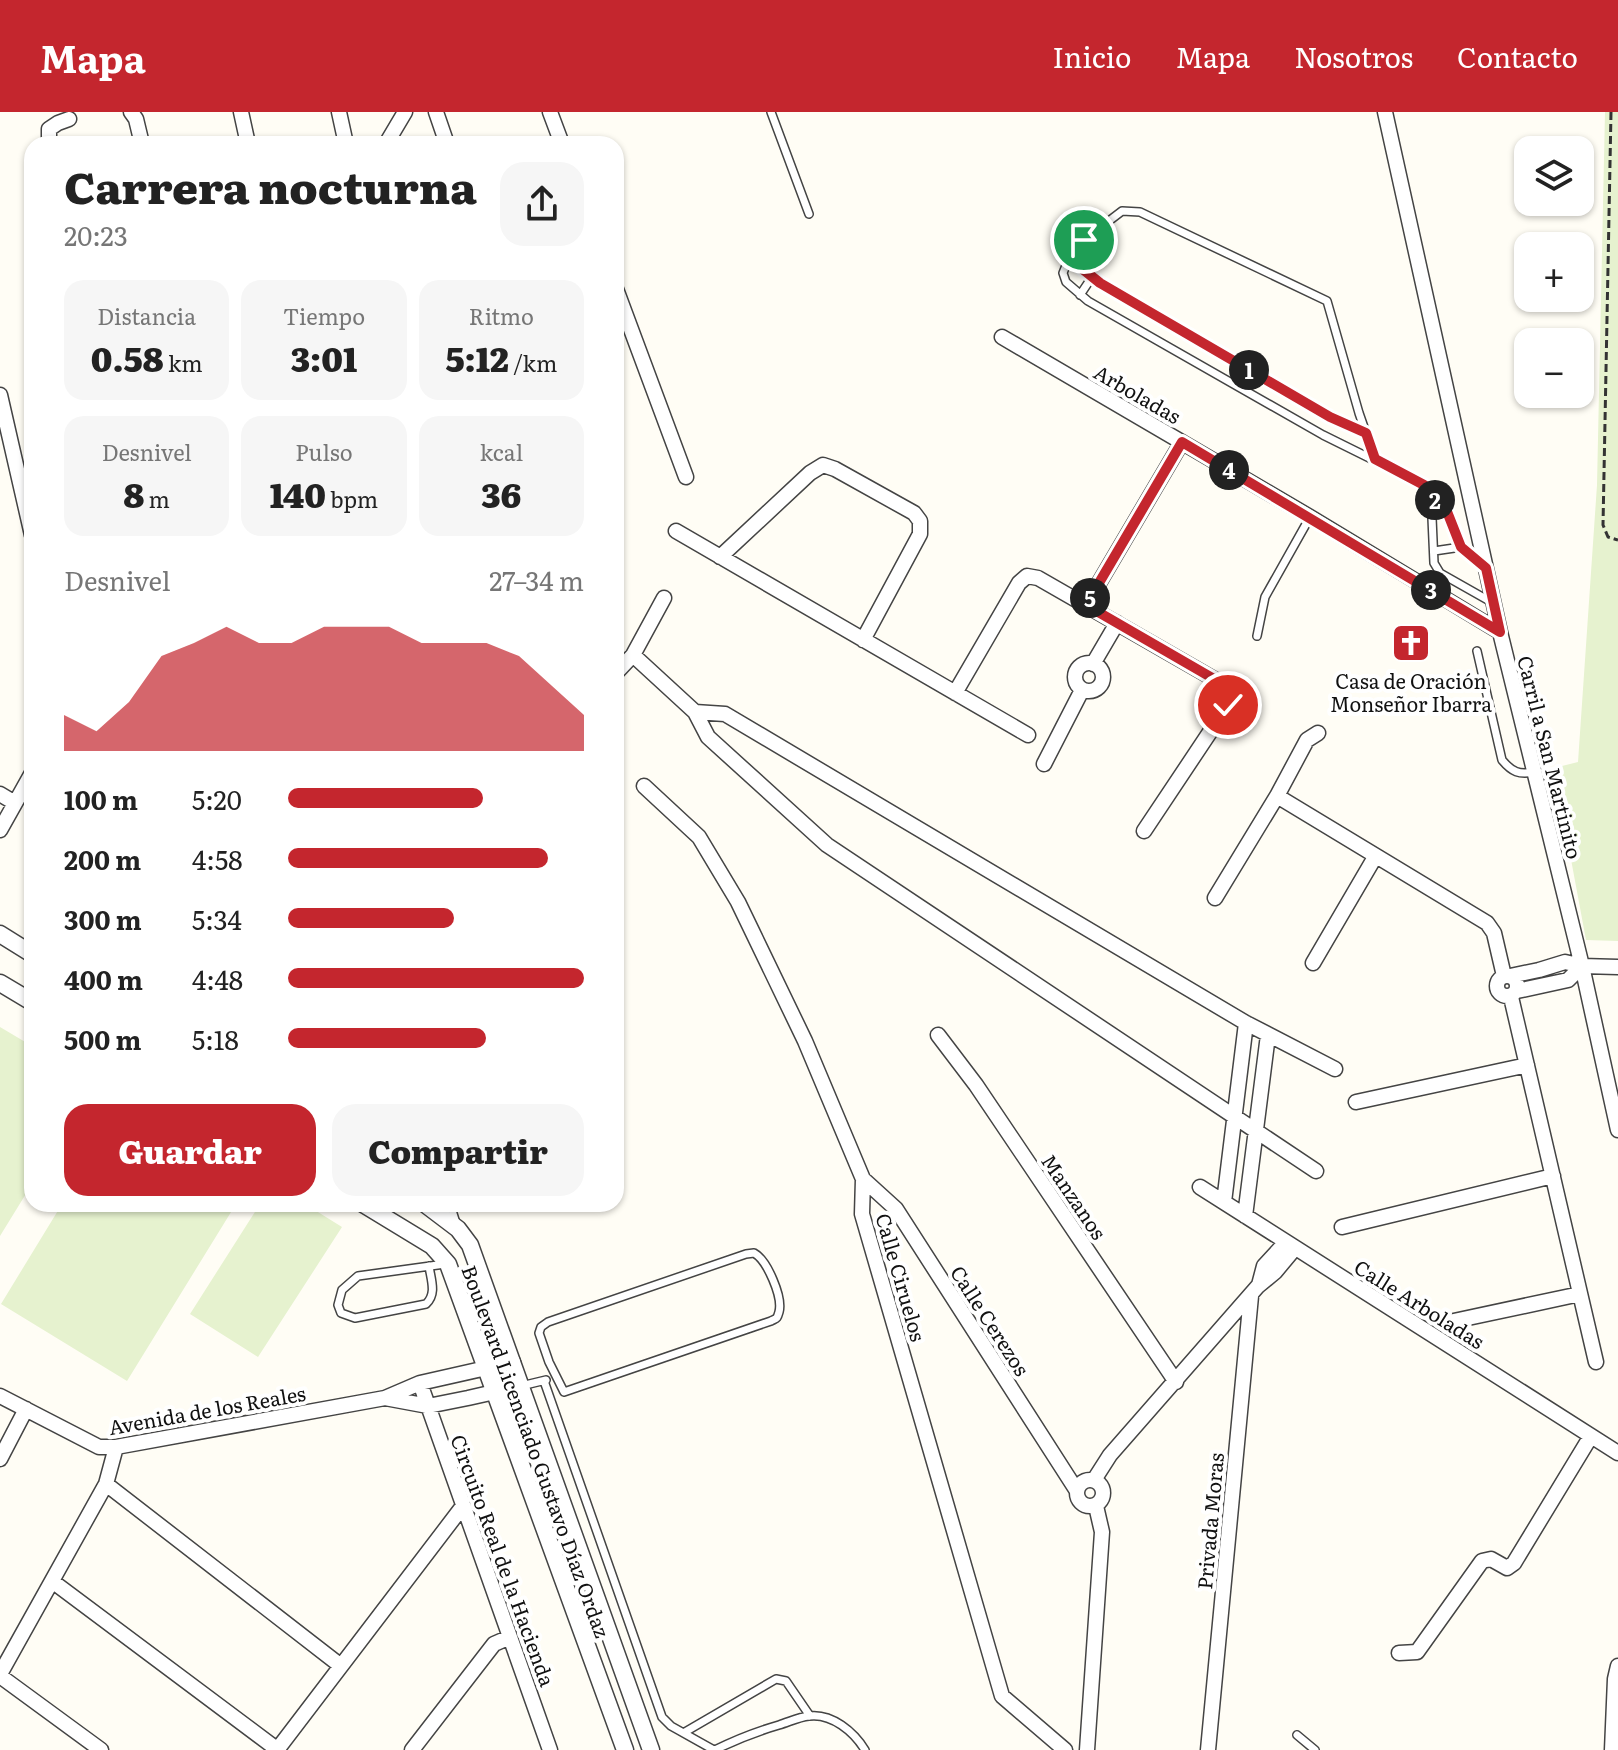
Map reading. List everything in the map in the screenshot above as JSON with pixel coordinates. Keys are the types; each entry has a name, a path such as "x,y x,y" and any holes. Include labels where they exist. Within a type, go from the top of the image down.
{"street":[{"path":"131,112 140,136"},
{"path":"241,112 246,136"},
{"path":"339,112 344,136"},
{"path":"391,136 405,112"},
{"path":"436,112 444,136"},
{"path":"550,112 559,136"},
{"name":"Carril a San Martinito","path":"1385,112 1500,632 1582,966 1618,1130"},
{"path":"49,136 49,129 69,119"},
{"path":"624,310 686,477"},
{"name":"Arboladas","path":"1002,337 1500,632"},
{"path":"0,395 24,500"},
{"path":"1086,605 1182,442"},
{"path":"720,557 810,473 823,465 914,513 920,521 920,534 863,640"},
{"path":"676,531 1028,735"},
{"path":"955,693 1019,583 1027,576 1038,578 1221,683 1230,695 1228,705 1144,831"},
{"path":"624,665 633,655 664,598"},
{"path":"1044,764 1082,690 1091,691 1101,683 1100,670 1093,664 1117,623"},
{"path":"633,655 695,712 708,737 827,845 1316,1171"},
{"path":"695,712 725,714 1246,1023 1335,1069"},
{"path":"1215,898 1307,740 1318,733"},
{"name":"Calle Ciruelos","path":"644,786 699,837 738,902 805,1041 863,1179 862,1214 1002,1696 1065,1750"},
{"path":"0,830 24,787"},
{"path":"0,794 15,803"},
{"path":"1277,796 1487,923 1494,933 1507,976"},
{"path":"1313,963 1375,857"},
{"path":"0,934 24,949"},
{"path":"1582,966 1568,980 1514,994 1500,994 1497,990 1499,979 1565,962 1618,967"},
{"path":"0,983 24,997"},
{"path":"1514,994 1527,1065 1596,1362"},
{"path":"1224,1202 1246,1023"},
{"name":"Manzanos","path":"938,1035 976,1085 1176,1382"},
{"path":"1245,1216 1268,1035"},
{"path":"1356,1102 1527,1065"},
{"path":"1342,1227 1553,1176"},
{"name":"Calle Cerezos","path":"863,1179 896,1209 1077,1491"},
{"name":"Calle Arboladas","path":"1200,1187 1618,1453"},
{"name":"Boulevard Licenciado Gustavo Díaz Ordaz","path":"376,1212 432,1246 448,1264 625,1750"},
{"name":"Boulevard Licenciado Gustavo Díaz Ordaz","path":"436,1212 458,1229 470,1245 651,1750"},
{"path":"1094,1480 1102,1488 1103,1499 1096,1506 1086,1506 1078,1500 1077,1491 1083,1482 1094,1480 1110,1455 1254,1291 1275,1272 1291,1245"},
{"name":"Privada Moras","path":"1208,1750 1254,1291"},
{"path":"1449,1322 1580,1294"},
{"name":"Avenida de los Reales","path":"0,1396 99,1447 116,1447 385,1398 420,1383 513,1362"},
{"name":"Circuito Real de la Hacienda","path":"420,1383 550,1750"},
{"path":"428,1406 521,1386"},
{"name":"Avenida de los Reales","path":"385,1398 428,1406"},
{"path":"0,1459 26,1409"},
{"path":"1399,1653 1417,1652 1482,1561 1491,1559 1507,1568 1514,1563 1591,1436"},
{"path":"101,1750 0,1675 106,1484 116,1447"},
{"path":"106,1484 341,1666"},
{"path":"52,1581 278,1750 463,1506"},
{"path":"1087,1750 1102,1532 1096,1506"},
{"path":"412,1750 494,1644 510,1637"},
{"path":"1614,1744 1618,1666"}],"lane":[{"path":"771,112 809,214"},
{"path":"1375,459 1327,301 1140,212 1122,211 1084,240 1069,258 1063,273 1066,282 1080,295 1323,435 1424,485 1446,509 1461,547 1486,568"},
{"path":"1069,258 1092,277 1212,350 1330,417 1366,433"},
{"path":"1080,295 1092,277"},
{"path":"1202,367 1212,350"},
{"path":"1323,435 1330,417"},
{"path":"1434,499 1434,563 1440,573 1494,604"},
{"path":"1257,636 1265,597 1310,517"},
{"path":"1434,551 1461,547"},
{"path":"1477,651 1502,760 1521,774 1534,772"},
{"path":"453,1212 458,1229"},
{"path":"754,1253 766,1263 780,1309 771,1321 564,1392 556,1377 539,1333 548,1322 746,1254 754,1253"},
{"path":"429,1266 433,1290 432,1298 426,1304 355,1318 341,1313 338,1305 342,1290 358,1276 429,1266 448,1264"},
{"path":"521,1386 556,1377"},
{"path":"544,1381 662,1717 671,1726 714,1750 745,1735 810,1716 824,1717 838,1722 865,1750"},
{"path":"685,1732 776,1679 786,1681 810,1716"},
{"path":"1297,1735 1315,1750"}],"path":[{"path":"1611,112 1603,525 1608,537 1618,540"}],"green space":[{"path":"1605,112 1618,112 1618,941 1586,940 1554,768 1578,762 1597,485"},
{"path":"0,1027 24,1041 24,1197 0,1236"},
{"path":"57,1212 231,1212 127,1381 1,1304"},
{"path":"255,1212 318,1212 342,1227 258,1357 190,1314"}],"place":[{"name":"Casa de Oración Monseñor Ibarra","path":"1411,643"}],"route":[{"path":"1084,240 1069,258 1100,283 1330,417 1366,433 1375,459 1424,485 1446,509 1461,547 1486,568 1500,632 1182,442 1086,605 1221,683 1230,695 1228,705"}]}
